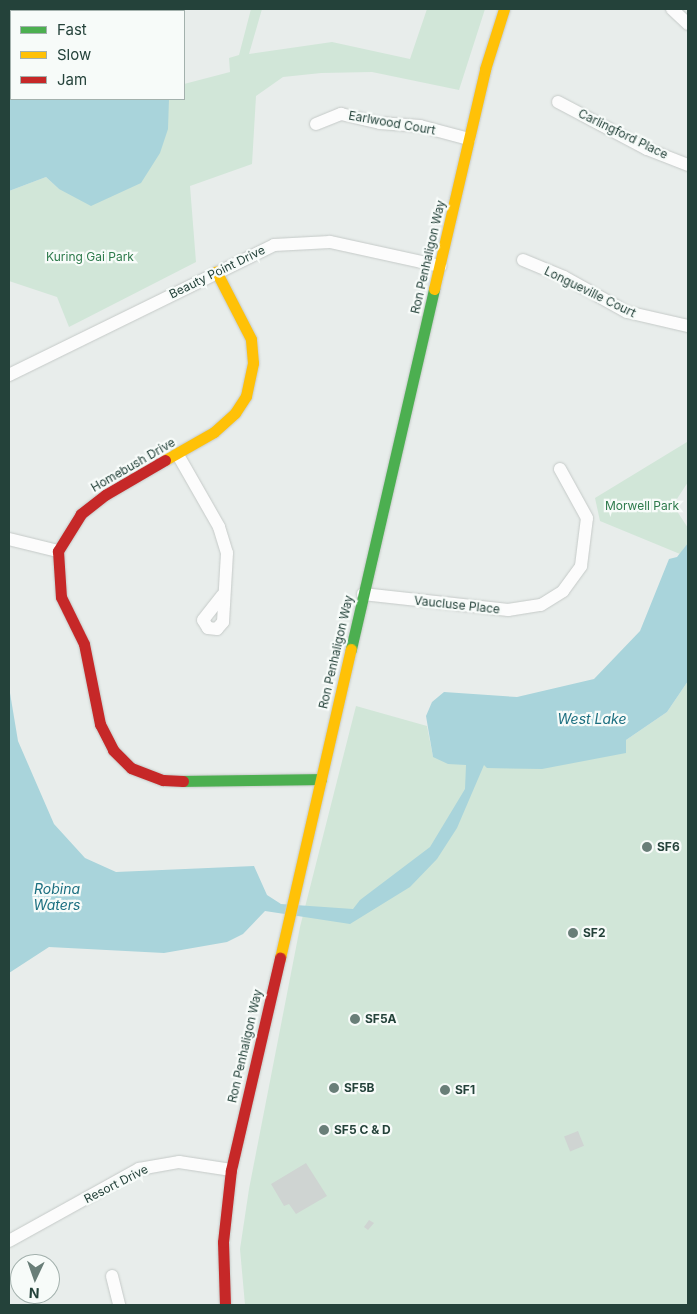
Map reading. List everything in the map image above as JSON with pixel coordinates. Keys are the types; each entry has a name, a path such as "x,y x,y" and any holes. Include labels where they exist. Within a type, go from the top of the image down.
{"street":[{"name":"Ron Penhaligon Way","path":"225,1305 223,1242 231,1170 469,139 504,9"},
{"path":"672,9 688,24"},
{"name":"Carlingford Place","path":"558,102 647,149 688,165"},
{"name":"Earlwood Court","path":"316,124 341,114 380,123 420,126 469,139"},
{"name":"Beauty Point Drive","path":"9,375 263,248 300,241 330,242 440,266"},
{"name":"Longueville Court","path":"523,260 564,277 627,312 688,326"},
{"name":"Homebush Drive","path":"58,551 72,524 90,506 178,455 235,413 250,385 251,339 216,270"},
{"path":"178,455 215,520 228,553 222,596"},
{"name":"Vaucluse Place","path":"363,594 508,610 541,605 563,592 581,566 587,518 560,469"},
{"path":"9,539 58,551 61,597 84,644 100,724 113,750 131,768 163,780 196,782 321,778"},
{"name":"Resort Drive","path":"9,1241 139,1169 179,1162 231,1170"},
{"path":"112,1276 119,1305"}],"green space":[{"name":"Kuring Gai Park","path":"251,9 262,9 249,54 332,42 410,59 427,9 485,9 459,90 372,72 321,73 283,77 256,96 252,164 190,186 196,262 69,327 57,297 9,281 9,191 46,177 59,189 167,100 185,100 185,84 230,72 229,58 239,55"},
{"name":"Morwell Park","path":"687,442 688,482 673,505 688,528 688,543 680,554 600,521 595,498"},
{"path":"688,681 688,1305 245,1305 240,1249 249,1189 300,927 356,706 427,726 433,757 626,740 667,712"}],"water":[{"path":"9,9 146,9 10,10 10,100 169,100 168,129 160,153 141,183 91,206 59,189 46,177 9,191"},
{"path":"688,543 688,681 667,712 626,740 626,753 542,769 487,768 484,765 457,828 437,859 410,887 350,924 265,911 243,934 227,942 164,953 49,947 9,973 9,687 18,741 54,824 85,858 116,872 254,866 267,895 281,904 353,909 360,900 430,847 465,789 466,765 448,764 433,757 426,716 432,702 444,692 517,697 594,679 640,631 669,559 677,557"}],"building":[{"path":"578,1131 584,1146 570,1151 564,1137"},
{"path":"306,1163 327,1196 296,1214 289,1204 284,1206 271,1184"},
{"path":"369,1220 374,1223 368,1230 364,1227"}],"traffic: fast":[{"path":"351,649 434,289"},
{"path":"183,781 321,779"}],"traffic: slow":[{"path":"434,289 485,69 504,9"},
{"path":"165,460 214,432 235,413 246,396 253,363 251,339 216,271"},
{"path":"280,958 351,649"}],"traffic: jam":[{"path":"165,460 105,495 81,514 58,551 61,597 84,644 100,724 113,750 131,768 163,780 183,781"},
{"path":"225,1305 223,1242 231,1170 280,958"}],"place":[{"name":"SF6","path":"647,847"},
{"name":"SF2","path":"573,933"},
{"name":"SF5A","path":"355,1019"},
{"name":"SF5B","path":"334,1088"},
{"name":"SF1","path":"445,1090"},
{"name":"SF5 C & D","path":"324,1130"}],"water label":[{"name":"West Lake","path":"592,719"},
{"name":"Robina Waters","path":"57,898"}]}
